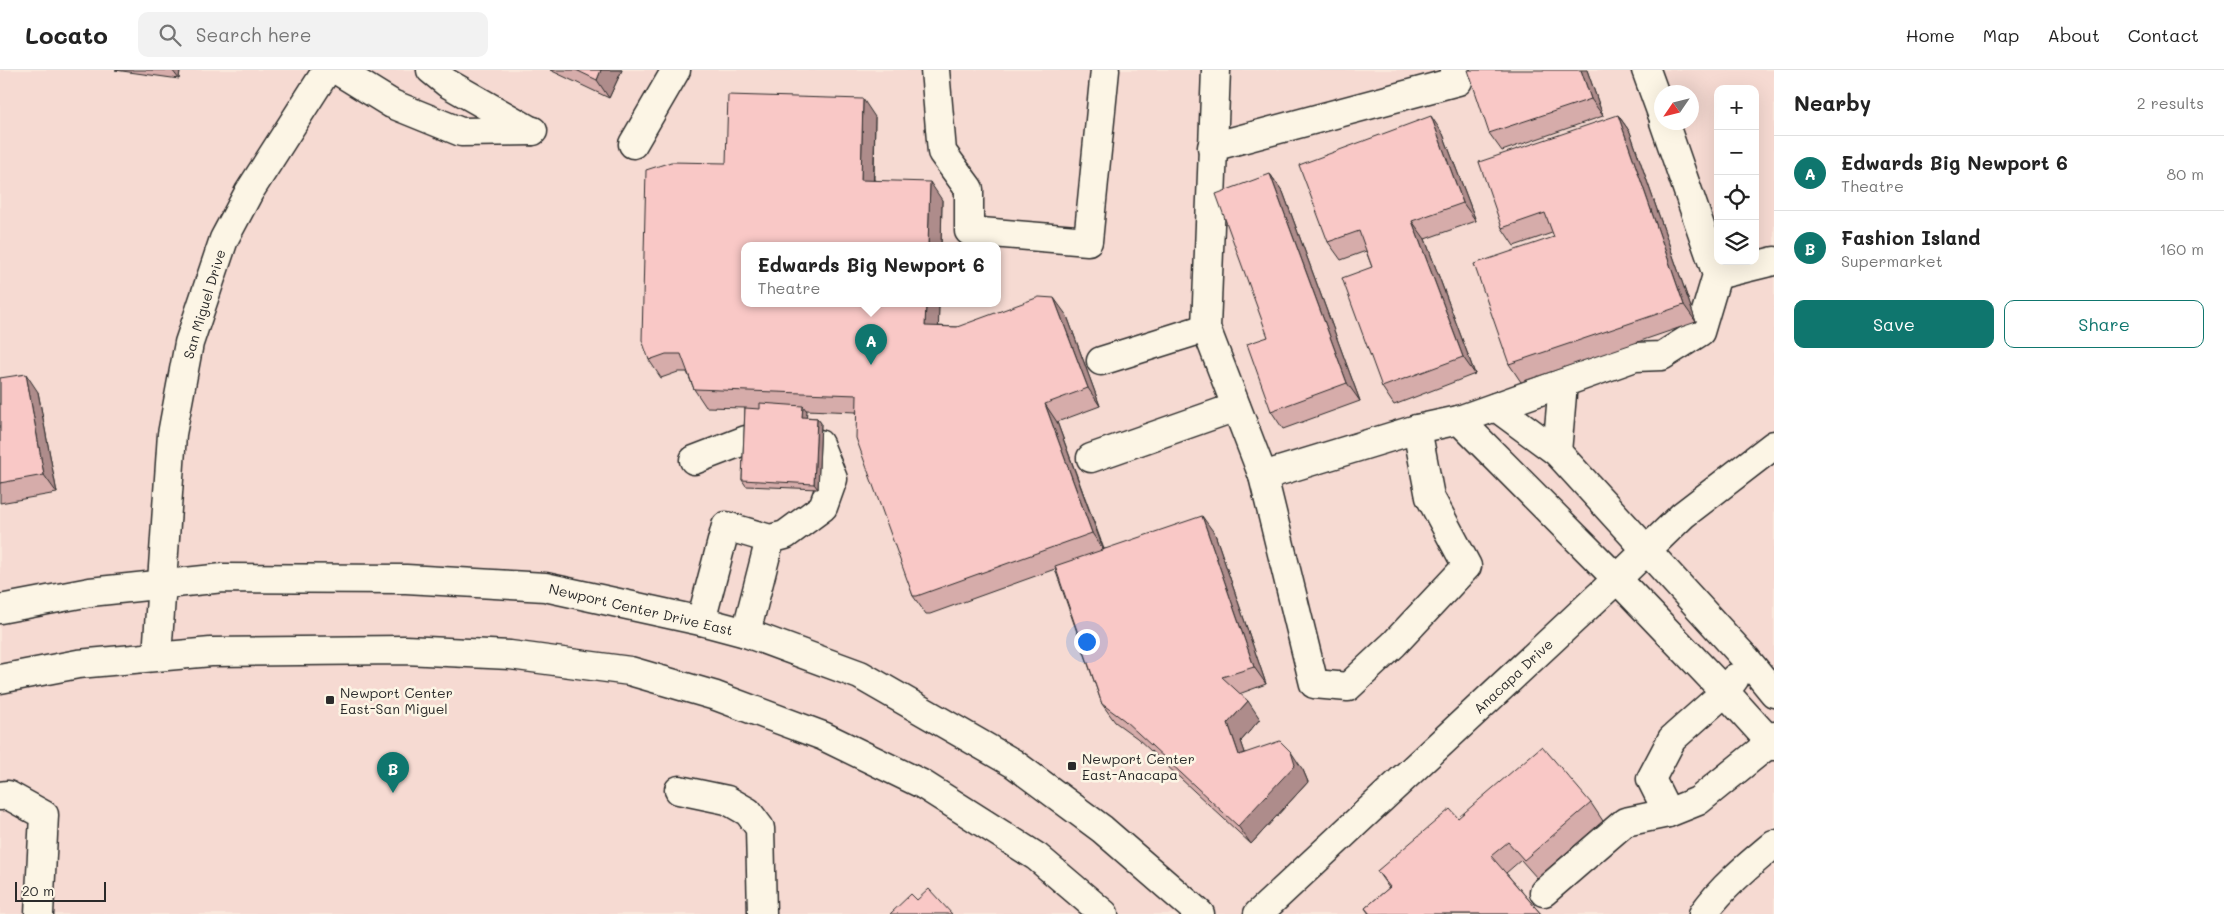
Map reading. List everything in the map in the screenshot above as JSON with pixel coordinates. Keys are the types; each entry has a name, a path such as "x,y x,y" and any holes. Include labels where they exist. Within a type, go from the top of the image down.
{"main road":[{"name":"San Miguel Drive","path":"157,656 172,434 189,343 224,239 249,192 327,70"},
{"path":"337,70 392,104 461,132 533,131 448,82 431,70"},
{"path":"633,144 676,70"},
{"path":"935,70 942,152 969,189 969,231 1088,241 1105,70"},
{"path":"1216,70 1206,328 1262,476 1314,684 1348,687 1394,644 1467,566 1430,497 1417,429"},
{"path":"1212,147 1458,81 1455,70"},
{"path":"1646,70 1654,92"},
{"path":"1262,476 1417,429 1459,420 1635,357 1662,356 1700,332 1717,275 1667,130"},
{"path":"1717,275 1774,261"},
{"path":"1100,361 1206,328"},
{"path":"1557,452 1563,383"},
{"path":"1091,458 1236,407"},
{"path":"1496,407 1557,452 1747,660 1774,693"},
{"path":"1459,420 1617,579 1773,741 1698,801 1668,813 1625,822 1544,892"},
{"path":"694,460 746,440 781,440 819,444 833,479 824,507 785,535 770,539 726,526 701,621"},
{"name":"Anacapa Drive","path":"1258,914 1683,515 1774,445"},
{"path":"746,633 770,539"},
{"name":"Newport Center Drive East","path":"0,608 90,592 223,578 386,578 545,587 701,621 746,633 860,675 1013,763 1102,829 1200,914"},
{"path":"0,679 78,664 211,652 406,650 510,655 630,671 716,696 823,736 922,784 1037,858 1104,914"},
{"path":"1668,813 1650,778 1672,740 1725,692 1747,660"},
{"path":"679,790 726,800 748,812 760,828 762,914"},
{"path":"0,796 8,794 44,815 40,914"},
{"path":"1703,914 1712,901 1752,862 1774,844"}],"shaded area":[{"path":"0,70 1774,70 1774,914 0,914"}],"building":[{"path":"576,70 601,70 597,80"},
{"path":"1468,70 1581,70 1591,99 1489,133"},
{"path":"728,95 863,99 861,180 930,182 928,242 741,242 741,307 926,307 925,326 957,327 1039,297 1054,298 1088,388 1045,404 1092,533 913,596 856,438 857,395 694,389 681,354 666,354 649,360 642,340 646,170 671,162 726,163"},
{"path":"1618,115 1684,305 1509,364 1474,264 1554,237 1545,213 1502,228 1479,162"},
{"path":"1431,116 1463,203 1412,221 1463,357 1382,387 1342,278 1372,267 1359,231 1328,242 1299,165"},
{"path":"1270,174 1347,383 1271,411 1247,344 1268,337 1216,194"},
{"path":"26,374 44,475 0,483 0,378"},
{"path":"760,403 803,406 802,417 817,418 814,484 742,480 745,408 760,409"},
{"path":"1202,516 1254,667 1222,677 1248,701 1228,723 1239,755 1280,741 1291,752 1295,765 1238,826 1124,720 1102,704 1055,566"},
{"path":"1542,746 1591,803 1524,860 1508,842 1491,856 1541,914 1370,914 1365,908 1390,887 1377,871 1450,809 1458,818"},
{"path":"929,889 952,914 890,914 911,894 917,900"}],"place":[{"name":"Edwards Big Newport 6","path":"871,365"},
{"name":"Newport Center East-San Miguel","path":"330,700"},
{"name":"Newport Center East-Anacapa","path":"1072,766"},
{"name":"Fashion Island","path":"393,793"}]}
